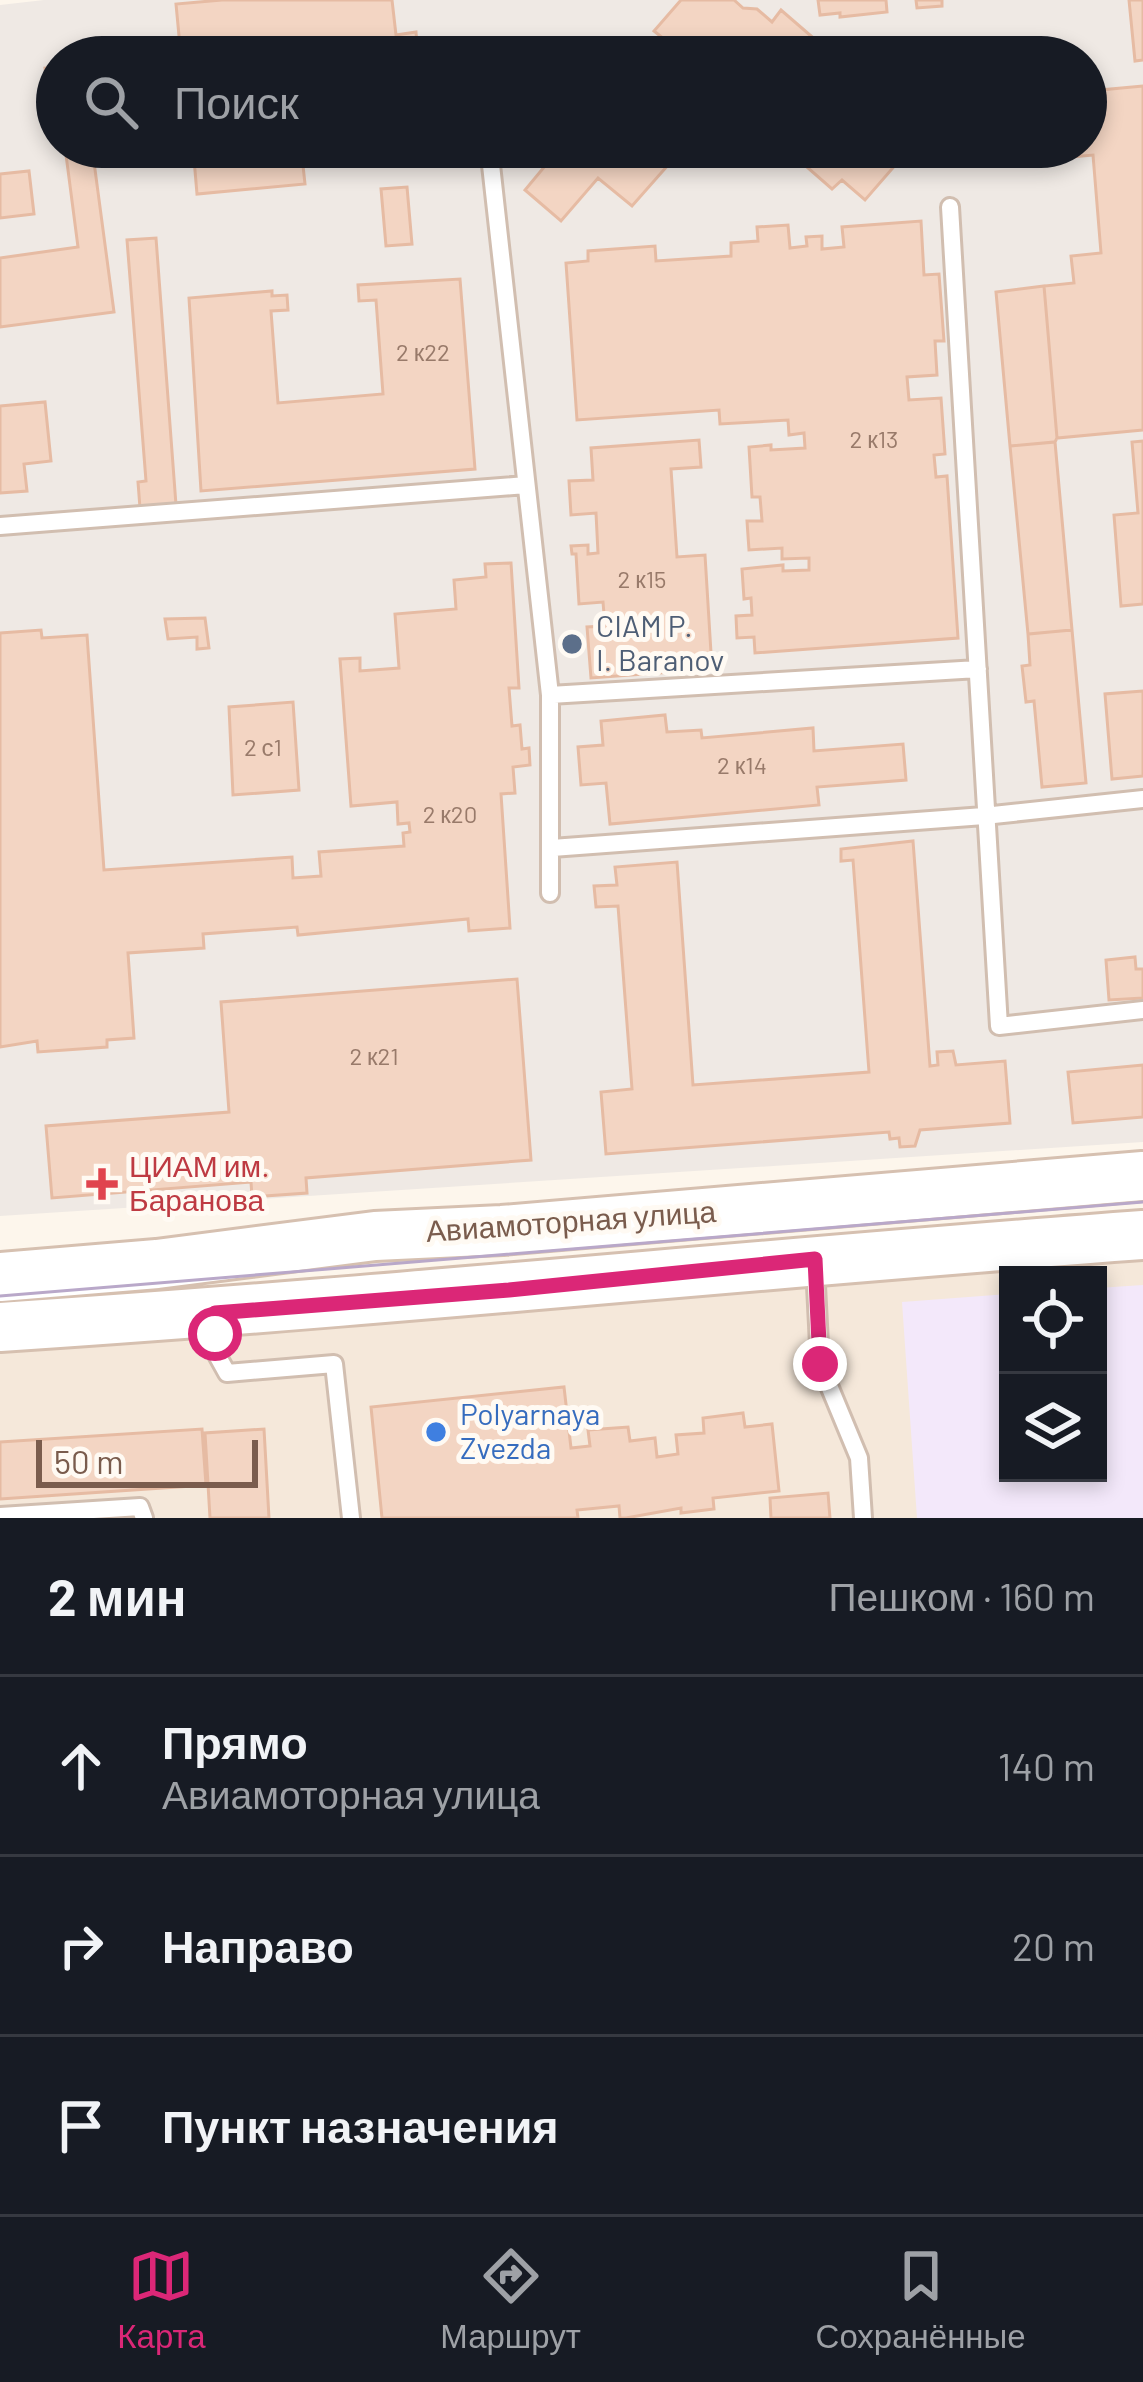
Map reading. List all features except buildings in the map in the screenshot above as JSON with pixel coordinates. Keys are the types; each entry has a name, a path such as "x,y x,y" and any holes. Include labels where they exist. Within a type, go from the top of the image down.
{"main road":[{"name":"Авиамоторная улица","path":"0,1277 157,1264 375,1236 502,1230 1143,1176"},
{"name":"Авиамоторная улица","path":"0,1328 1143,1235"}],"lane":[{"path":"491,168 550,695 550,893"},
{"path":"950,207 999,1026 1143,1010"},
{"path":"0,526 526,485"},
{"path":"550,695 978,669"},
{"path":"552,848 984,816 1143,799"},
{"path":"815,1259 820,1364 859,1458 863,1518"},
{"path":"215,1313 217,1355 227,1373 334,1364 351,1518"},
{"path":"0,1516 140,1507 144,1518"}],"shaded area":[{"name":"CIAM P. I. Baranov","path":"44,0 1143,0 1143,1142 0,1216 0,5"},
{"path":"1143,1257 1143,1518 0,1518 0,1341 999,1268 999,1482 1107,1482 1107,1266 1021,1266"},
{"path":"1143,1285 1143,1518 917,1518 902,1302 999,1295 999,1482 1107,1482 1107,1287"}],"tram line":[{"path":"0,1296 1143,1202"}],"place":[{"name":"CIAM P. I. Baranov","path":"572,644"},
{"name":"ЦИАМ им. Баранова","path":"102,1184"},
{"name":"Polyarnaya Zvezda","path":"436,1432"}],"route":[{"path":"215,1334 215,1313 815,1259 820,1364"}]}
